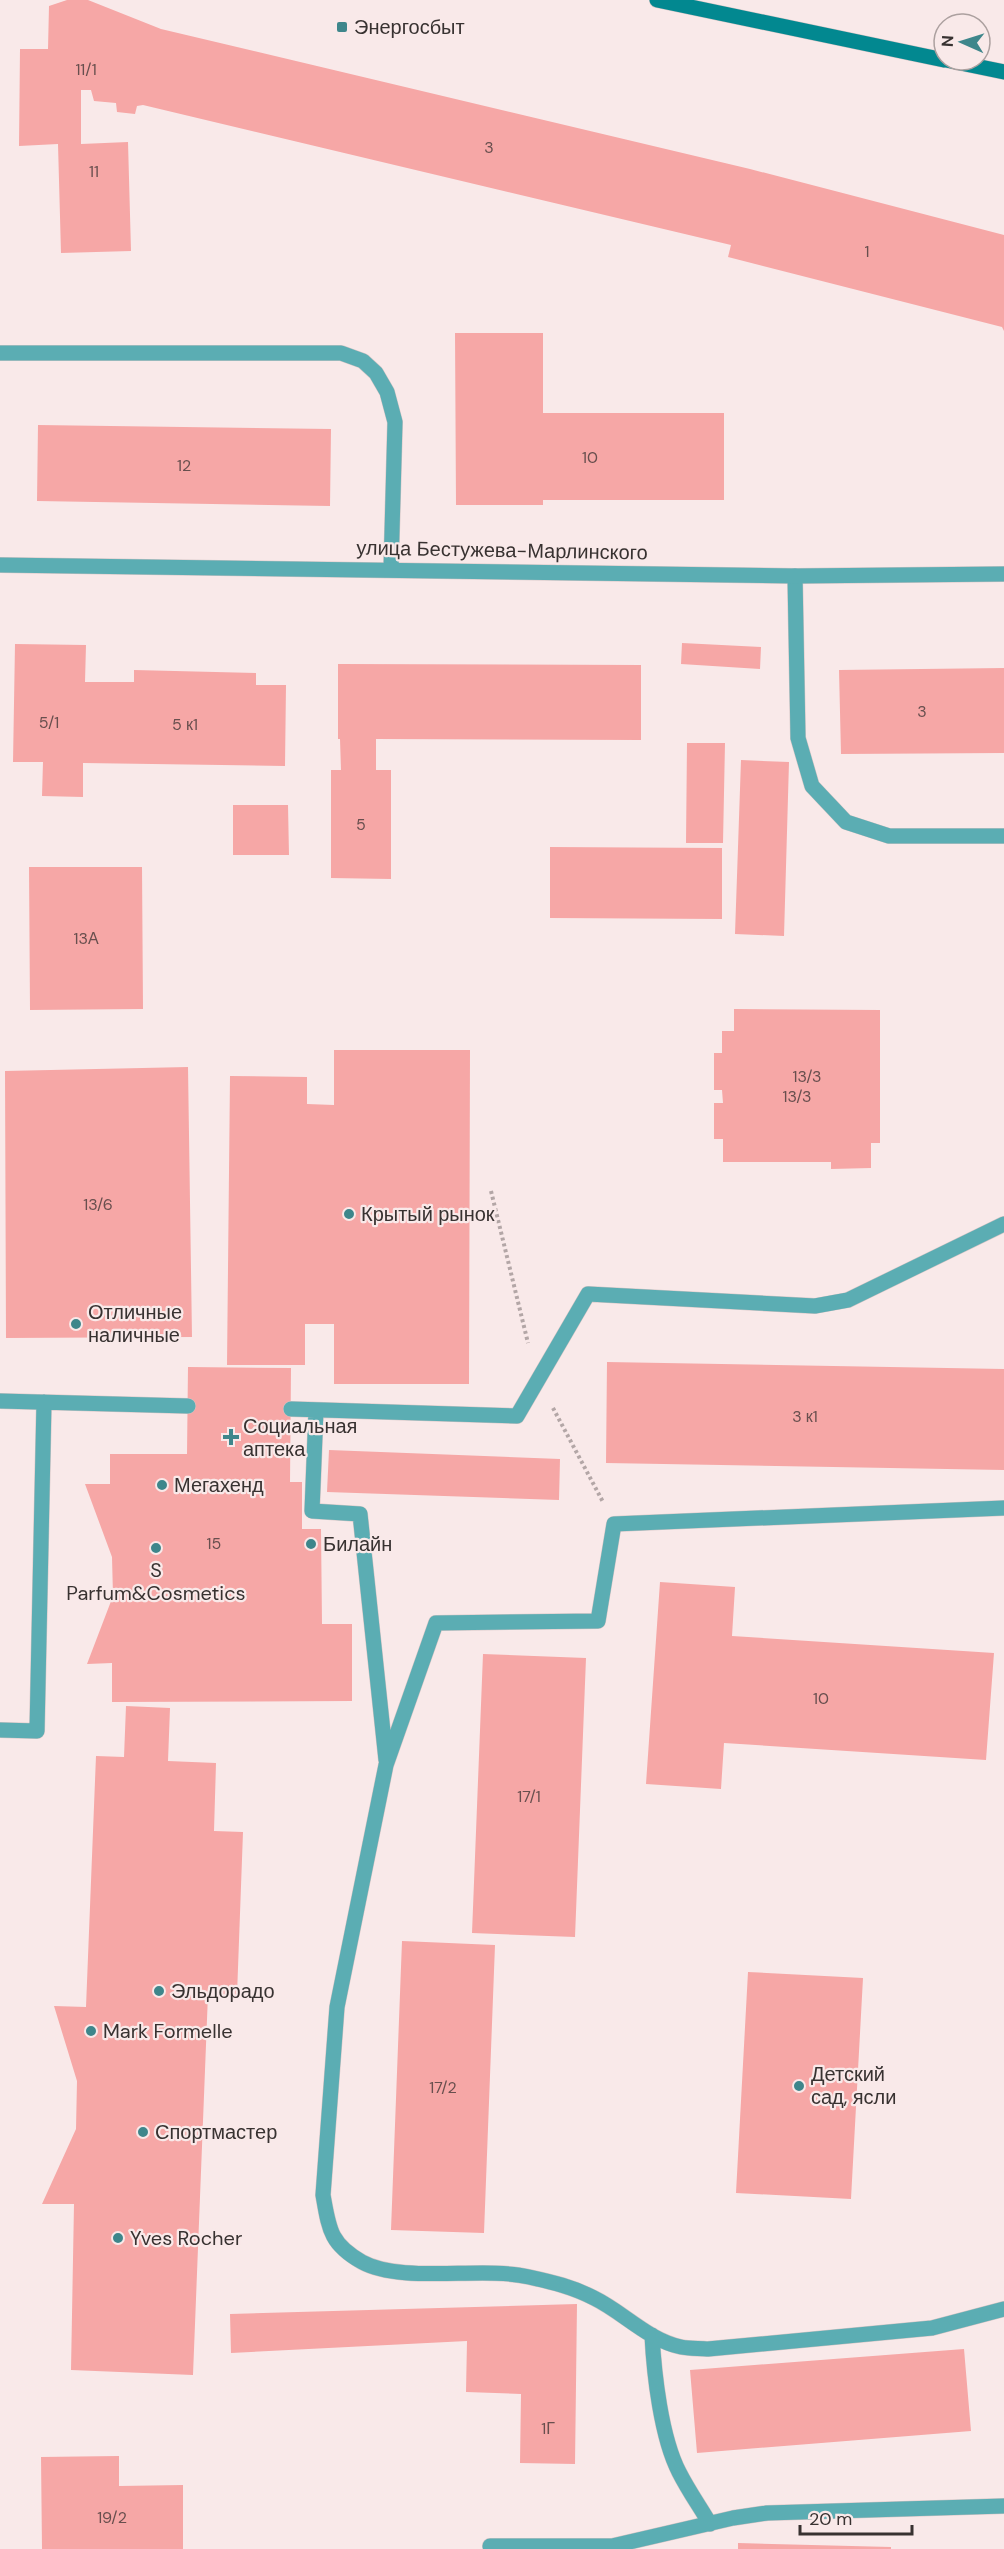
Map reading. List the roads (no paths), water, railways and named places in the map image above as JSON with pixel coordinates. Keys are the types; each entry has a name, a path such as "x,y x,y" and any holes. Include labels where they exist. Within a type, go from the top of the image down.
{"main road":[{"path":"657,0 932,57"}],"street":[{"path":"0,353 341,353 363,361 376,373 387,392 395,422 391,569"},
{"name":"улица Бестужева-Марлинского","path":"0,565 795,576 1004,574"},
{"path":"795,576 798,738 812,786 846,822 889,836 1004,836"},
{"path":"291,1409 517,1416 588,1294 816,1306 848,1299 1004,1224"},
{"path":"0,1401 188,1406"},
{"path":"0,1730 37,1731 44,1402"},
{"path":"316,1410 312,1511 360,1514 386,1765"},
{"path":"1004,1508 614,1524 598,1621 436,1623 386,1765 337,2007 323,2195 328,2225 340,2249 365,2264 393,2271 521,2275 563,2285 595,2298 652,2335 680,2347 708,2349 932,2328 1004,2308"},
{"path":"652,2335 654,2374 668,2441 678,2471 711,2524"},
{"path":"490,2546 612,2547 767,2513 1004,2506"}],"place":[{"name":"Энергосбыт","path":"342,27"},
{"name":"Крытый рынок","path":"349,1214"},
{"name":"Отличные наличные","path":"76,1324"},
{"name":"Социальная аптека","path":"231,1437"},
{"name":"Мегахенд","path":"162,1485"},
{"name":"Билайн","path":"311,1544"},
{"name":"S Parfum&Cosmetics","path":"156,1548"},
{"name":"Эльдорадо","path":"159,1991"},
{"name":"Mark Formelle","path":"91,2031"},
{"name":"Детский сад, ясли","path":"799,2086"},
{"name":"Спортмастер","path":"143,2132"},
{"name":"Yves Rocher","path":"118,2238"}]}
